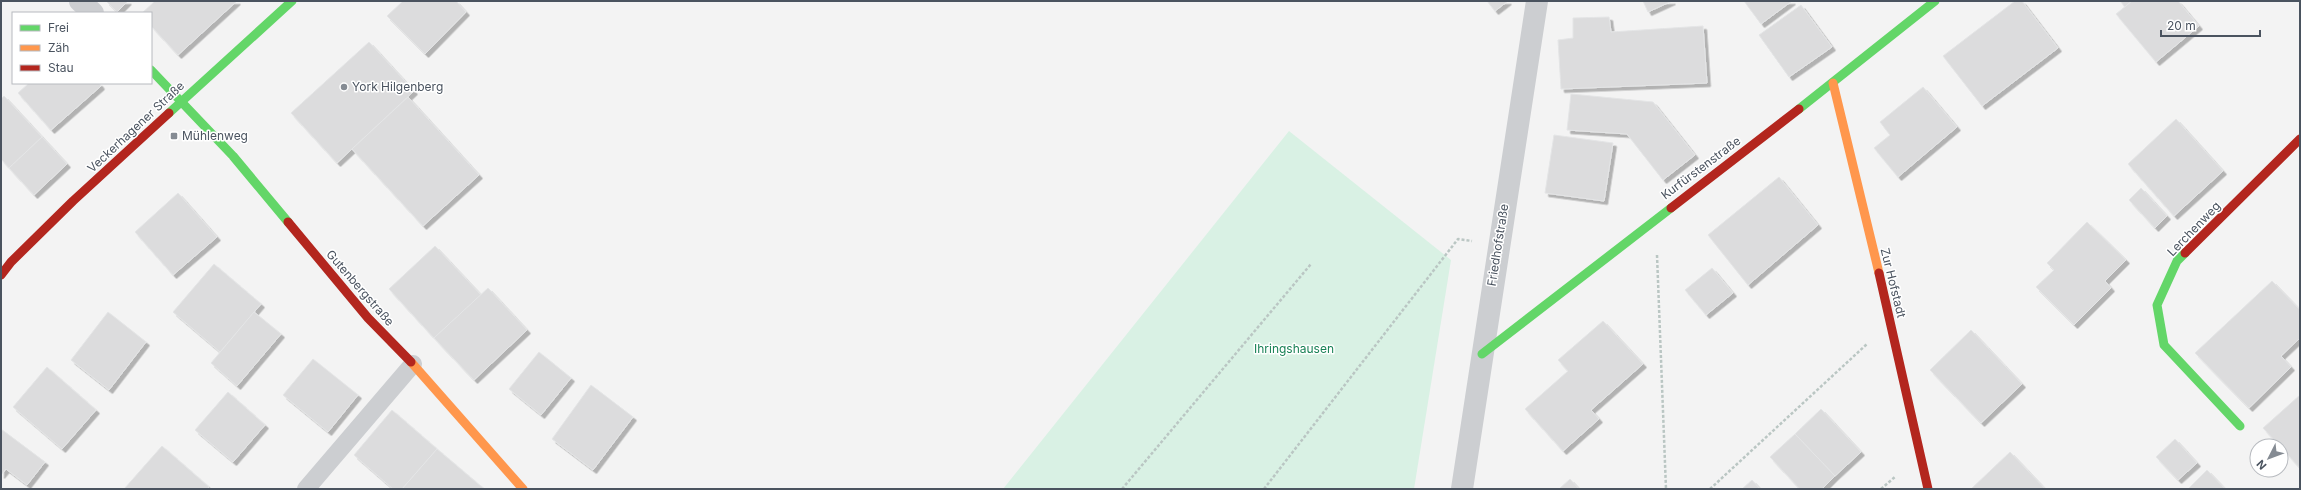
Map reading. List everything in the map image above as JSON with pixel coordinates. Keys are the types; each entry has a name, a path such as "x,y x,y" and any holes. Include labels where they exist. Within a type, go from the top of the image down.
{"street":[{"path":"80,1 92,12"},
{"name":"Veckerhagener Straße","path":"1,275 11,262 73,201 292,1"},
{"name":"Friedhofstraße","path":"1462,489 1498,246 1537,1"},
{"name":"Kurfürstenstraße","path":"1482,354 1832,83 1935,1"},
{"path":"152,71 182,100"},
{"name":"Zur Hofstadt","path":"1832,83 1892,328 1928,489"},
{"name":"Gutenbergstraße","path":"182,100 233,156 368,318 413,364 523,489"},
{"name":"Lerchenweg","path":"2240,426 2164,344 2157,305 2177,261 2300,139"}],"lane":[{"path":"306,489 413,364"}],"path":[{"path":"1656,218 1666,489"},
{"path":"1264,489 1458,239 1498,246"},
{"path":"1122,489 1311,264"},
{"path":"1710,489 1878,334 1892,328"}],"green space":[{"name":"Ihringshausen","path":"1289,131 1451,260 1414,489 1003,489"}],"building":[{"path":"106,1 128,1 117,12"},
{"path":"155,1 237,1 178,55 152,27 152,12 143,12"},
{"path":"403,1 456,1 466,12 425,54 387,16"},
{"path":"1487,1 1508,1 1495,11"},
{"path":"1643,1 1672,1 1648,12"},
{"path":"1744,1 1792,1 1761,24"},
{"path":"2015,1 2022,1 2058,48 1982,106 1943,56"},
{"path":"2120,1 2132,1 2125,7"},
{"path":"2132,1 2178,1 2199,26 2156,62 2116,14"},
{"path":"1801,5 1832,47 1789,77 1759,35"},
{"path":"1609,17 1611,32 1703,26 1707,83 1561,89 1558,40 1573,38 1573,18"},
{"path":"369,42 414,91 337,163 291,113"},
{"path":"28,84 100,84 101,86 51,130 18,93"},
{"path":"1923,87 1957,127 1898,177 1874,148 1890,135 1880,122"},
{"path":"1571,94 1653,102 1695,155 1663,180 1627,134 1567,130"},
{"path":"4,96 42,137 9,168 1,159 1,99"},
{"path":"408,97 479,175 423,226 352,149"},
{"path":"2176,119 2223,171 2174,216 2128,164"},
{"path":"1554,135 1613,143 1604,201 1545,193"},
{"path":"42,137 67,164 34,195 9,168"},
{"path":"1779,177 1818,225 1748,285 1708,235"},
{"path":"2141,188 2167,216 2155,228 2129,200"},
{"path":"178,193 217,237 173,275 135,232"},
{"path":"2087,222 2126,260 2105,281 2111,288 2074,325 2036,287 2054,270 2047,263"},
{"path":"435,246 481,295 434,338 389,289"},
{"path":"214,264 261,304 220,352 173,312"},
{"path":"1712,268 1733,293 1706,315 1685,290"},
{"path":"2272,281 2300,310 2300,338 2281,356 2291,367 2249,408 2195,353"},
{"path":"488,288 527,330 474,380 434,338"},
{"path":"108,312 146,342 109,390 71,360"},
{"path":"254,312 281,334 237,386 211,363"},
{"path":"1603,321 1643,364 1591,410 1599,419 1563,451 1525,409 1568,371 1558,360"},
{"path":"1971,330 2022,384 1981,423 1930,370"},
{"path":"539,352 571,378 541,415 509,389"},
{"path":"313,359 358,395 328,432 283,395"},
{"path":"47,367 96,410 62,449 13,407"},
{"path":"591,385 633,417 593,470 552,439"},
{"path":"228,392 265,425 233,462 195,430"},
{"path":"2300,395 2300,468 2289,456 2289,438 2272,438 2263,428"},
{"path":"1821,409 1861,452 1835,476 1795,434"},
{"path":"392,410 437,449 402,489 393,489 354,455"},
{"path":"1,429 45,462 27,485 6,469 1,475"},
{"path":"1795,434 1835,476 1822,489 1800,489 1770,457"},
{"path":"2175,439 2197,463 2178,480 2156,457"},
{"path":"162,446 209,487 207,489 124,489"},
{"path":"437,449 483,488 402,489"},
{"path":"2010,452 2045,489 1971,489"},
{"path":"2207,470 2225,489 2188,489"},
{"path":"1570,479 1579,489 1559,489"},
{"path":"1752,480 1760,489 1742,489"}],"traffic: fast":[{"path":"169,113 292,1"},
{"path":"1799,109 1935,1"},
{"path":"152,71 233,156 288,222"},
{"path":"1482,354 1671,208"},
{"path":"2185,253 2177,261 2157,305 2164,345 2240,426"}],"traffic: slow":[{"path":"1833,83 1879,273"},
{"path":"411,362 523,489"}],"traffic: jam":[{"path":"1671,208 1799,109"},
{"path":"1,275 11,262 73,201 169,113"},
{"path":"2185,253 2300,139"},
{"path":"288,222 368,318 411,362"},
{"path":"1879,273 1928,489"}],"place":[{"name":"York Hilgenberg","path":"344,87"},
{"name":"Mühlenweg","path":"174,136"}]}
